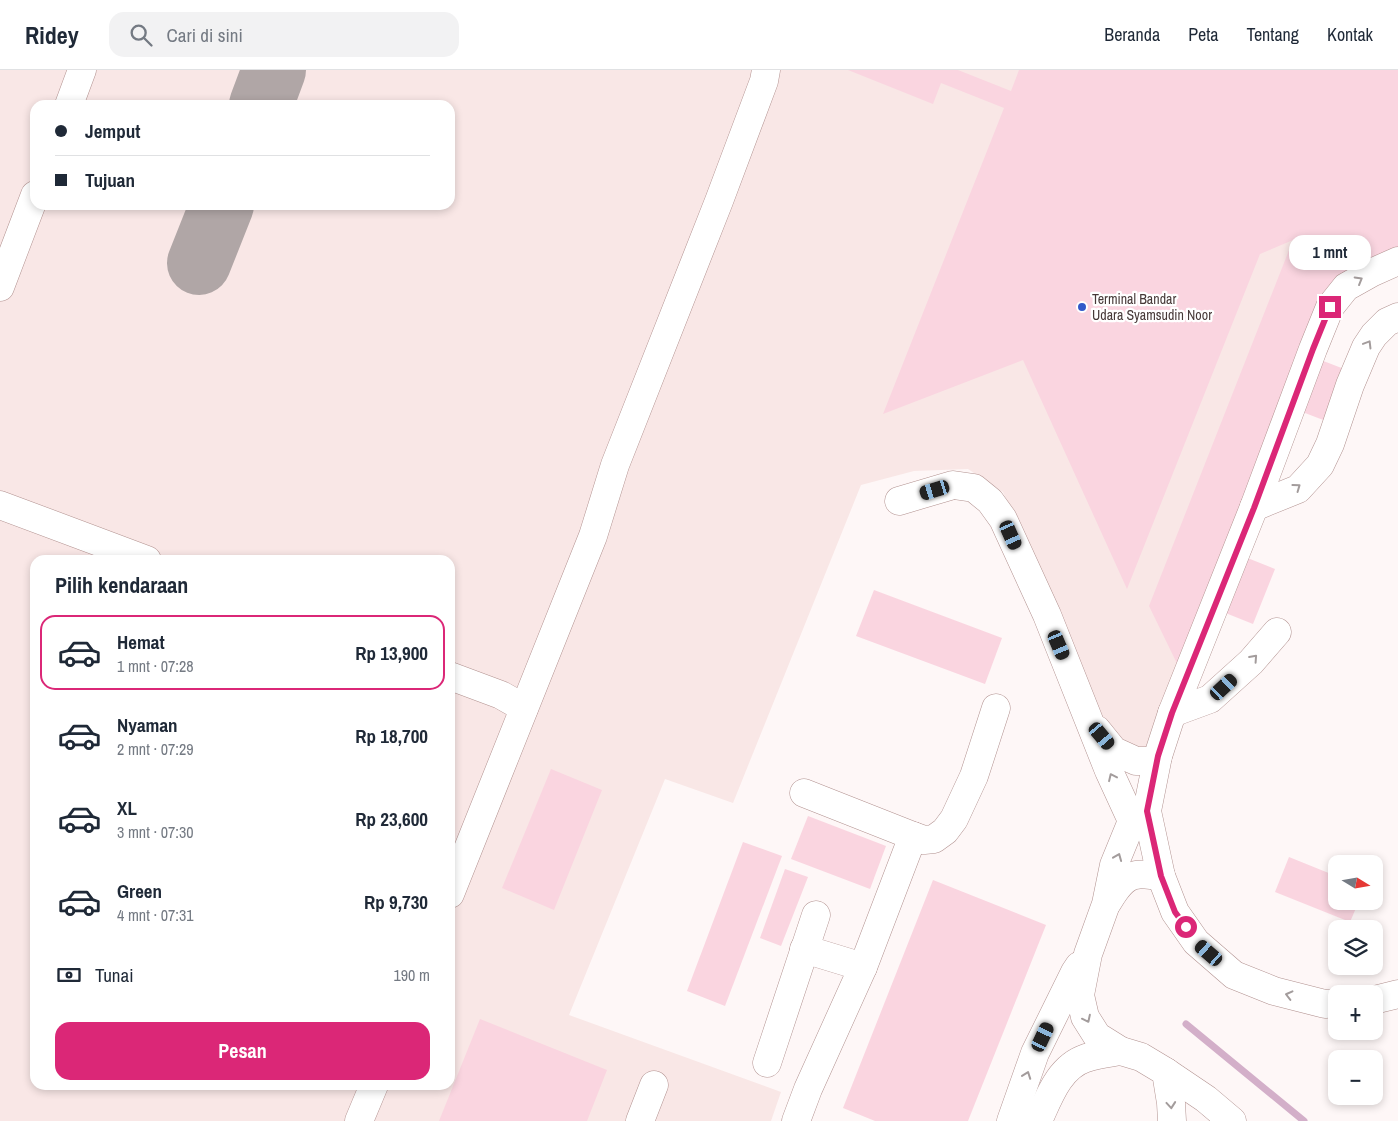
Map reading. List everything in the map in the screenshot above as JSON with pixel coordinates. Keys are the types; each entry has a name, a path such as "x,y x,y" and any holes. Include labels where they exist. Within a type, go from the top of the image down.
{"lane":[{"path":"71,100 82,70"},
{"path":"455,881 593,536 615,465 722,192 764,81 766,70"},
{"path":"0,287 30,208"},
{"path":"1232,1121 1206,1099 1166,1072 1141,1057 1121,1051 1097,1036 1085,1017 1080,996 1088,954 1106,904 1114,865 1140,816 1172,713 1254,508 1330,307 1346,287 1398,261"},
{"path":"1254,508 1298,488 1320,466 1366,347 1374,335 1387,322 1398,317"},
{"path":"900,501 953,485 974,488 990,501 1004,519 1047,615 1109,771 1140,816 1175,912 1196,942 1234,975 1274,991 1328,1004"},
{"path":"0,505 134,555"},
{"path":"1172,713 1210,700 1251,662 1277,632"},
{"path":"455,678 501,695 524,708"},
{"path":"804,793 924,840 934,839 945,831 954,819 974,776 996,708"},
{"path":"1090,721 1114,750 1136,761 1152,761 1158,756"},
{"path":"796,1121 808,1089 863,967 913,836"},
{"path":"1106,904 1117,887 1128,877 1137,874 1161,876"},
{"path":"767,1063 816,914"},
{"path":"804,949 863,967"},
{"path":"1011,1121 1036,1053 1075,972 1088,954"},
{"path":"1383,998 1398,994"},
{"path":"1038,1121 1048,1099 1065,1071 1076,1062 1086,1058 1121,1051"},
{"path":"1166,1072 1172,1121"},
{"path":"640,1121 654,1085"},
{"path":"360,1121 372,1090"}],"shaded area":[{"path":"0,70 1398,70 1341,284 1152,744 1141,753 1107,731 1003,492 968,469 914,471 861,485 733,803 665,779 569,1015 781,1092 771,1121 0,1121"}],"building":[{"name":"Terminal Bandar Udara Syamsudin Noor","path":"848,70 958,70 1011,91 1019,70 1398,70 1398,259 1341,284 1313,357 1352,372 1331,423 1292,408 1235,553 1275,569 1253,624 1213,608 1185,680 1149,606 1293,240 1260,254 1127,589 1023,360 883,414 1004,108 941,83 933,104"},
{"path":"874,590 1002,638 985,684 856,636"},
{"path":"551,769 602,790 554,910 502,888"},
{"path":"808,816 886,846 870,889 791,859"},
{"path":"743,842 782,856 725,1006 687,991"},
{"path":"1289,857 1328,873 1328,910 1355,910 1351,920 1345,920 1275,892"},
{"path":"785,869 808,877 781,946 760,938"},
{"path":"933,880 1046,925 968,1121 875,1121 843,1108"},
{"path":"480,1019 607,1070 587,1121 439,1121 451,1090 455,1090 455,1081"}],"waterway":[{"path":"1186,1024 1304,1121"}],"taxiway":[{"path":"263,100 274,70"},
{"path":"199,263 220,210"}],"place":[{"name":"Terminal Bandar Udara Syamsudin Noor","path":"1082,307"}],"route":[{"path":"1186,927 1175,912 1161,876 1147,811 1158,756 1172,713 1254,508 1330,307"}]}
